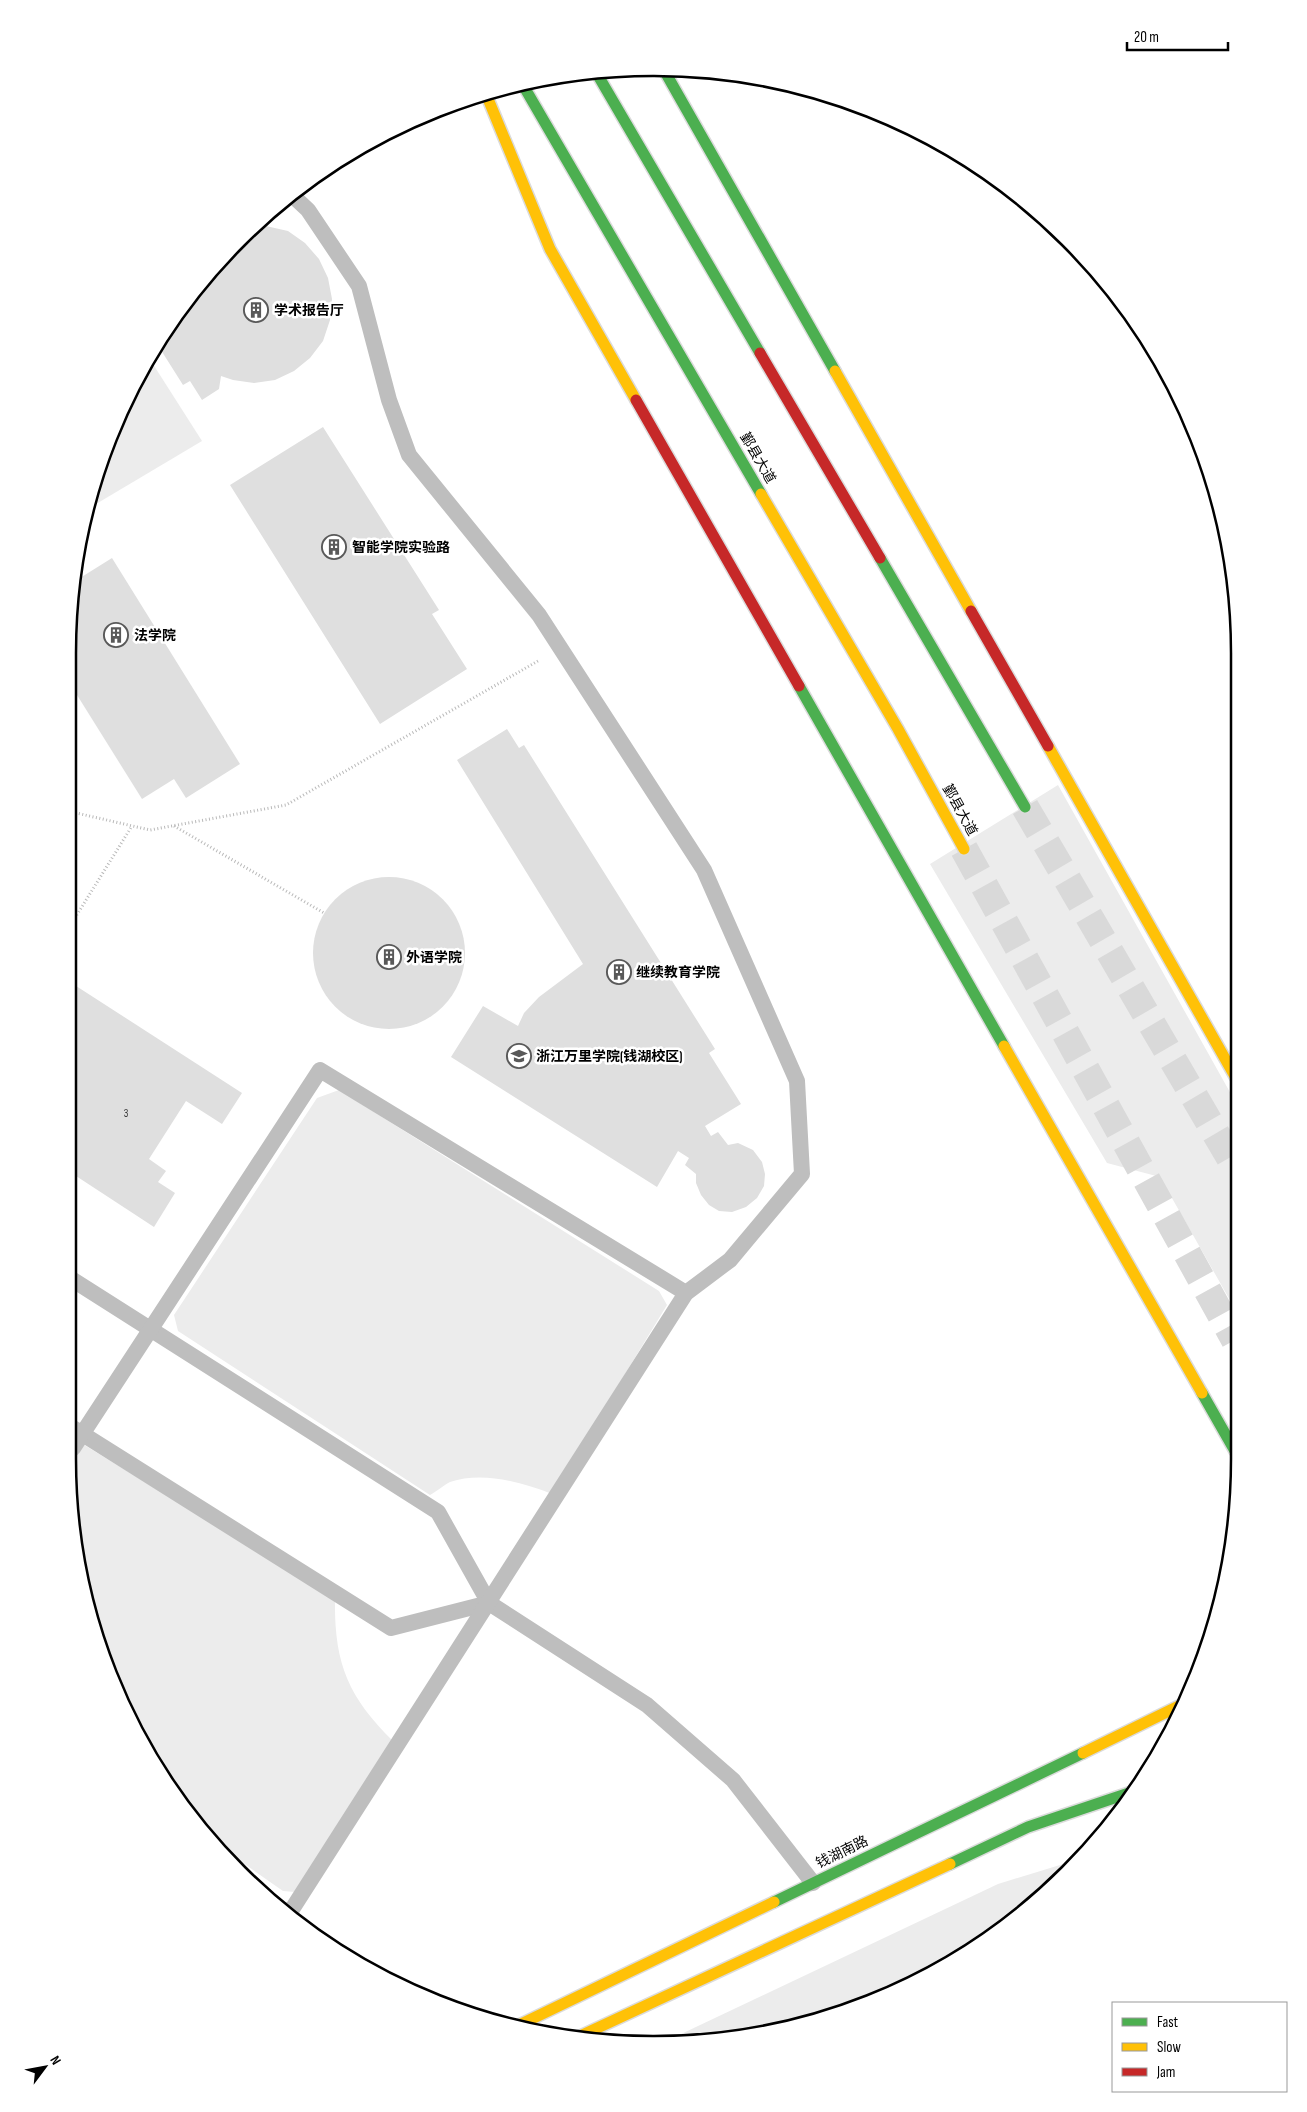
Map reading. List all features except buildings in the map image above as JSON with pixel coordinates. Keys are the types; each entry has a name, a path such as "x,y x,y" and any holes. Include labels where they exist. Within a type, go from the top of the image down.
{"main road":[{"path":"668,76 1231,1069"},
{"path":"600,79 1025,807"},
{"name":"鄞县大道","path":"526,91 898,729 964,848"},
{"path":"489,101 550,249 1231,1443"},
{"path":"1191,1373 1231,1422"},
{"name":"钱湖南路","path":"526,2021 1174,1708"},
{"path":"588,2032 1028,1827 1121,1796"}],"lane":[{"path":"293,1908 686,1293 730,1260 802,1174 797,1081 704,870 539,615 409,455 389,400 359,286 308,210 297,200"},
{"path":"489,1603 391,1628 77,1431 151,1328 320,1070 686,1293"},
{"path":"76,1282 151,1328 438,1512 489,1603 655,1711 733,1780 814,1883"}],"path":[{"path":"76,813 150,830 286,805 561,648"},
{"path":"76,915 132,826"},
{"path":"173,826 324,913"}],"shaded area":[{"path":"154,365 202,441 96,504 120,433"},
{"path":"1058,785 1231,1094 1231,1302 1160,1177 1107,1163 930,864"},
{"path":"339,1090 659,1291 667,1305 552,1494 502,1479 475,1478 450,1482 430,1495 178,1331 174,1315 317,1098"},
{"path":"81,1443 335,1598 337,1641 346,1677 364,1709 393,1741 295,1892 283,1891 239,1860 196,1810 174,1779 136,1714 107,1644 87,1571 77,1496 76,1452"},
{"path":"1065,1863 1005,1916 974,1938 909,1976 874,1992 803,2016 766,2025 729,2031 678,2035 998,1884"}],"tunnel":[{"path":"1025,807 1231,1159"},
{"path":"964,849 1231,1333"}],"traffic: fast":[{"path":"668,76 835,371"},
{"path":"600,79 760,353"},
{"path":"526,91 761,494"},
{"path":"880,558 1025,807"},
{"path":"799,686 1004,1046"},
{"path":"1202,1393 1231,1444"},
{"path":"774,1902 1083,1753"},
{"path":"950,1864 1028,1827 1121,1796"}],"traffic: slow":[{"path":"489,101 550,249 636,400"},
{"path":"835,371 971,611"},
{"path":"761,494 898,729 964,849"},
{"path":"1048,746 1231,1069"},
{"path":"1004,1046 1202,1393"},
{"path":"1083,1753 1173,1709"},
{"path":"589,2032 950,1864"},
{"path":"526,2021 774,1902"}],"traffic: jam":[{"path":"760,353 880,558"},
{"path":"636,400 799,686"},
{"path":"971,611 1048,746"}],"place":[{"name":"学术报告厅","path":"256,310"},
{"name":"智能学院实验路","path":"334,547"},
{"name":"法学院","path":"116,635"},
{"name":"外语学院","path":"389,957"},
{"name":"继续教育学院","path":"619,972"},
{"name":"浙江万里学院(钱湖校区)","path":"519,1056"}]}
